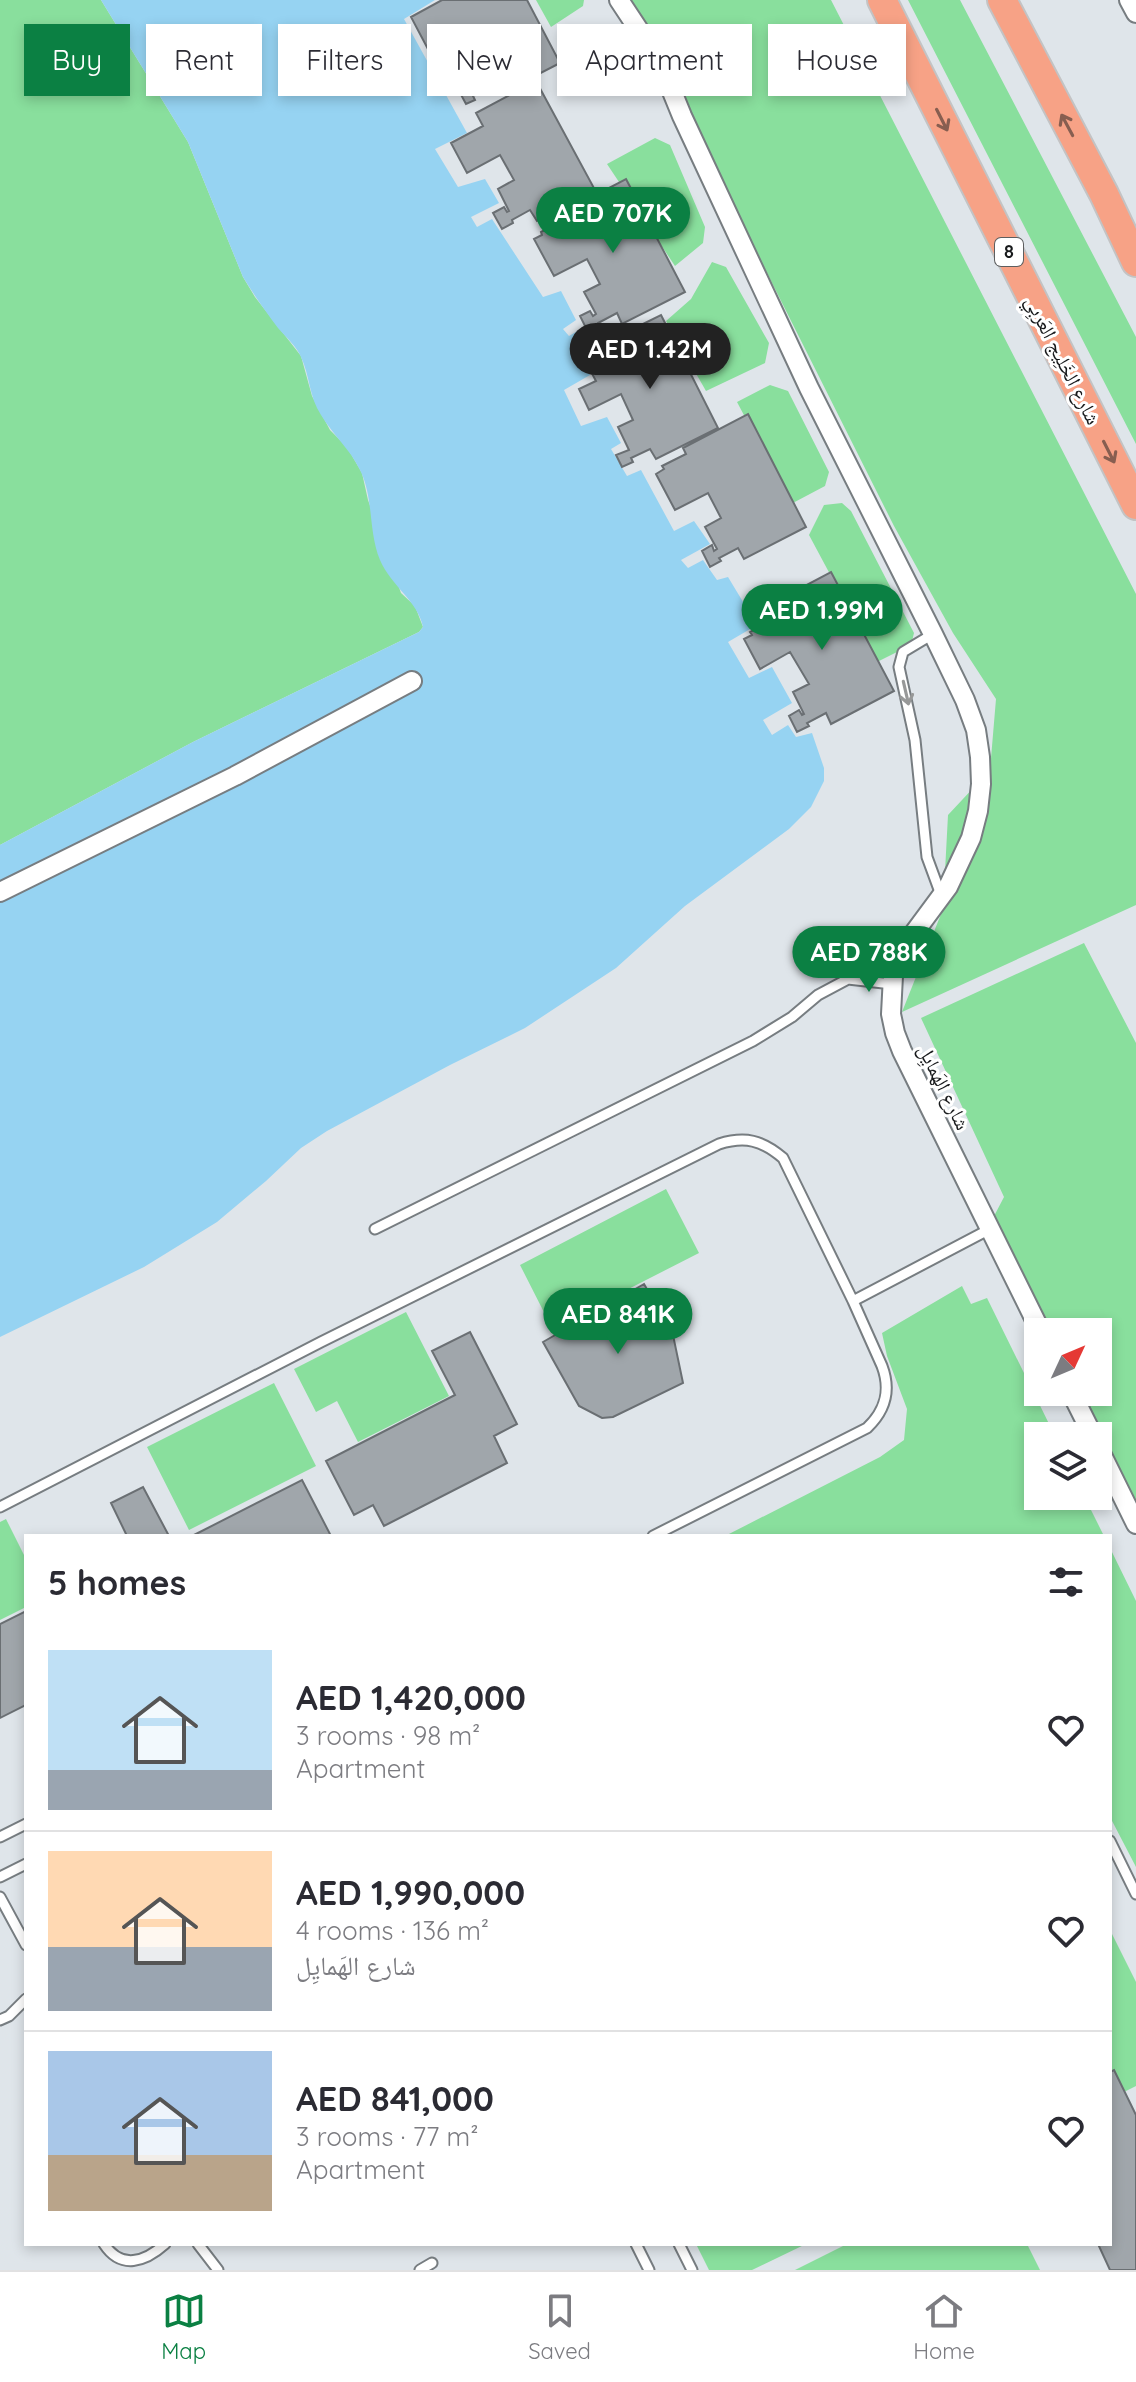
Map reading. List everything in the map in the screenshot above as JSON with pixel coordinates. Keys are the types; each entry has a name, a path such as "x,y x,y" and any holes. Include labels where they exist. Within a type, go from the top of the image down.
{"highway":[{"name":"شارع الخَلِيج العَربِي","path":"882,0 1136,505"},
{"path":"1002,0 1104,194 1136,262"},
{"path":"1104,194 1122,207 1136,223"}],"street":[{"name":"شارع الهَمايِل","path":"619,0 660,62 682,116 809,388 933,634 976,730 980,757 979,798 971,838 942,896 899,958 892,984 891,1014 902,1051 1034,1318"},
{"path":"1129,0 1136,13"},
{"path":"0,892 235,776 412,681"},
{"path":"1112,1475 1136,1524"}],"lane":[{"path":"933,634 903,652 899,667 915,740 927,857 942,896"},
{"path":"375,1229 753,1041 836,984 850,979 892,984"},
{"path":"0,1507 321,1342 719,1144 736,1139 753,1139 770,1146 783,1158 886,1376 886,1399 876,1420 857,1434 657,1534"},
{"path":"853,1301 990,1229"},
{"path":"0,1837 24,1825"},
{"path":"1112,1845 1136,1894"},
{"path":"0,1877 24,1865"},
{"path":"0,1897 24,1941"},
{"path":"0,2020 9,2016 24,2001"},
{"path":"106,2246 114,2256 126,2261 146,2257 162,2246"},
{"path":"200,2246 218,2270"},
{"path":"637,2246 649,2270"},
{"path":"680,2246 692,2270"},
{"path":"420,2270 432,2263"}],"green space":[{"path":"0,0 101,0 116,24 24,24 24,96 130,96 130,47 146,73 146,96 160,96 188,142 243,277 301,356 312,396 330,430 347,447 362,473 368,500 401,593 415,606 423,627 419,632 193,742 0,845"},
{"path":"536,0 584,0 583,6 551,27"},
{"path":"628,0 831,0 843,24 768,24 768,96 880,96 1136,594 1136,905 902,1012 943,909 948,815 990,770 996,699 953,633 894,526 766,271 683,96 752,96 752,24 646,24"},
{"path":"908,0 960,0 1136,337 1136,444"},
{"path":"655,138 670,145 705,227 703,243 675,266 607,164"},
{"path":"712,262 726,267 769,343 765,363 706,391 666,321 691,299"},
{"path":"770,385 788,391 829,472 825,486 791,504 737,402"},
{"path":"842,503 851,511 914,633 911,645 877,662 809,535 824,505"},
{"path":"1084,943 1136,1043 1136,1505 1112,1457 1112,1422 1094,1422 1086,1406 1112,1406 1112,1318 1041,1318 992,1220 1004,1197 921,1018"},
{"path":"666,1189 699,1253 552,1328 520,1265"},
{"path":"962,1286 971,1304 987,1298 1024,1373 1024,1406 1040,1406 1048,1422 1024,1422 1024,1510 1091,1510 1103,1534 729,1534 880,1457 904,1440 907,1409 887,1356 882,1333"},
{"path":"406,1312 449,1396 358,1442 337,1401 316,1412 294,1369"},
{"path":"274,1383 316,1466 189,1530 147,1447"},
{"path":"6,1519 24,1555 24,1608 0,1620 0,1522"},
{"path":"1112,1552 1136,1601 1136,1867 1112,1821"},
{"path":"1112,1934 1136,1982 1136,2086 1112,2098"},
{"path":"697,2246 802,2246 752,2270 709,2270"},
{"path":"843,2246 1028,2246 1040,2270 795,2270"}],"water":[{"path":"101,0 435,0 404,19 407,24 278,24 278,96 411,96 411,32 427,61 427,96 447,96 467,133 435,149 458,187 485,179 499,203 471,217 477,227 492,219 543,297 561,291 576,320 563,329 569,336 579,330 590,375 564,390 581,426 607,417 621,443 611,449 627,476 641,470 674,531 694,521 710,544 681,560 688,568 703,560 717,580 728,577 757,625 728,642 749,678 772,667 792,703 763,720 772,735 788,725 796,737 812,733 824,768 824,781 811,807 789,829 685,906 616,968 525,1028 327,1131 301,1148 217,1222 144,1267 0,1337 0,845 193,742 419,632 423,627 416,609 380,560 360,470 317,408 299,353 273,322 243,277 188,142 160,96 262,96 262,24 146,24 146,73 130,47 130,24 116,24"}],"building":[{"path":"442,0 527,0 540,24 427,24 427,47 411,17"},
{"path":"541,27 557,57 557,65 541,73"},
{"path":"541,90 595,190 537,221 530,210 502,229 493,213 504,207 509,211 498,189 514,180 500,155 467,173 451,143 483,126 476,113 508,96 541,96"},
{"path":"462,96 473,96 475,100 466,104"},
{"path":"626,179 685,292 622,324 617,313 588,332 580,316 590,311 593,316 596,314 584,292 600,284 587,259 554,276 534,239 564,220 561,213"},
{"path":"661,315 718,428 656,459 650,449 631,458 633,462 622,467 616,455 629,450 618,427 633,420 621,394 589,410 579,389 596,381 589,368 601,362 594,348"},
{"path":"748,414 806,527 744,559 738,548 710,567 702,551 712,545 714,551 717,549 705,527 721,518 708,493 675,510 656,474 664,469 662,466 686,454 683,448"},
{"path":"831,572 894,691 831,724 826,713 797,732 789,716 799,710 804,714 793,692 809,684 790,652 760,669 744,639 752,635 750,632 774,619 767,606"},
{"path":"644,1284 673,1335 683,1383 613,1417 602,1418 579,1406 543,1342"},
{"path":"470,1332 517,1424 494,1436 507,1463 384,1526 373,1505 354,1515 326,1461 455,1395 432,1351"},
{"path":"302,1480 330,1534 196,1534"},
{"path":"143,1487 168,1534 126,1534 111,1503"},
{"path":"24,1612 24,1706 0,1718 0,1624"},
{"path":"1112,2071 1136,2115 1136,2270 1110,2270 1099,2246 1112,2246"}]}
